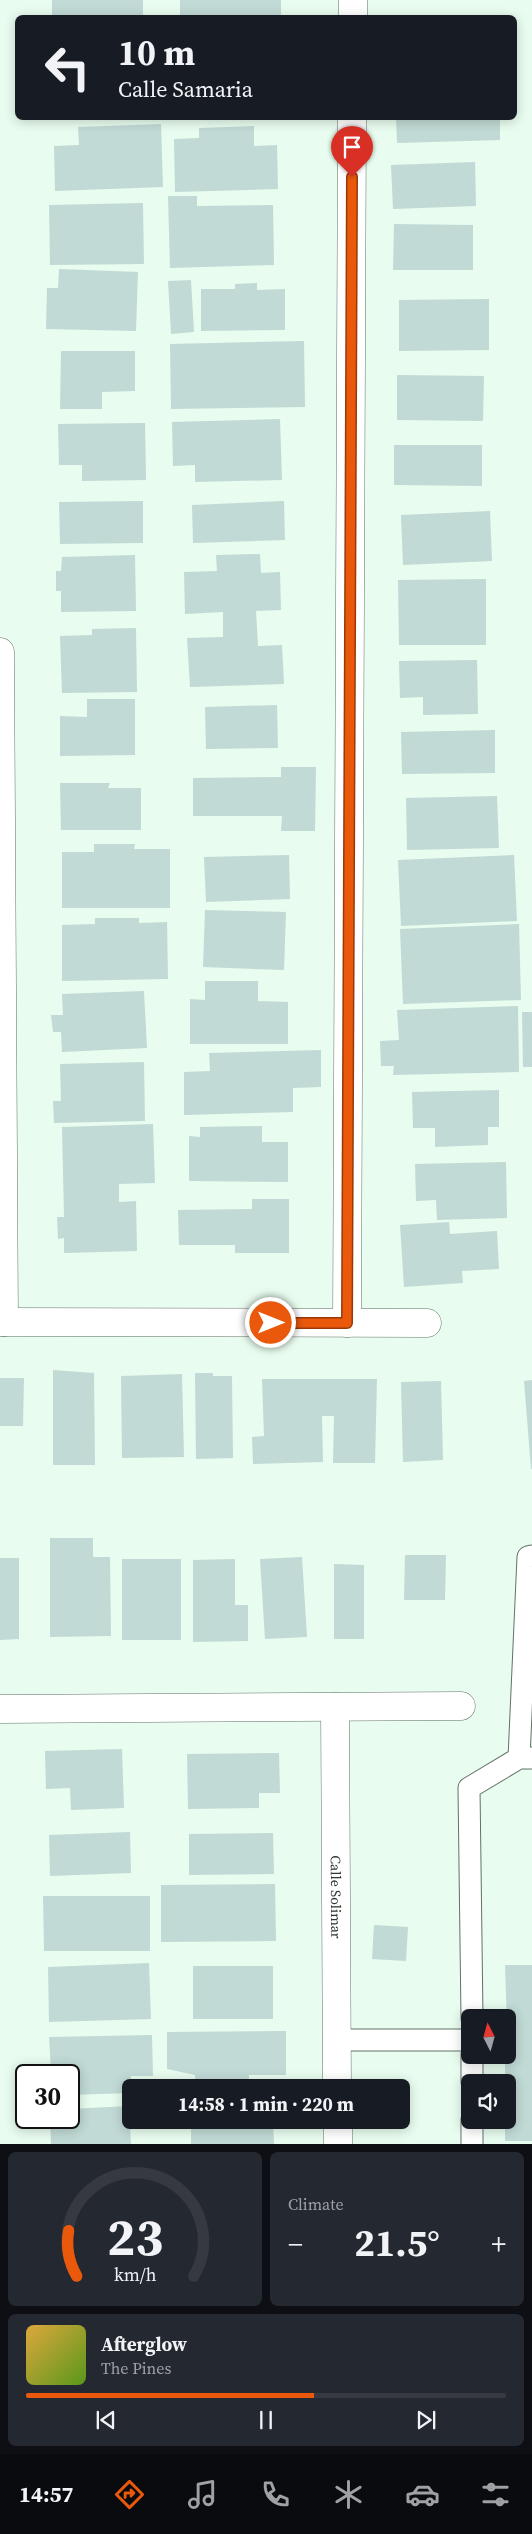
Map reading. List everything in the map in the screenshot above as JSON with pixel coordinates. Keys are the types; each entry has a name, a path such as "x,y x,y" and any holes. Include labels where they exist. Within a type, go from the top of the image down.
{"street":[{"path":"353,0 353,15"},
{"path":"347,1323 352,120"},
{"path":"0,652 2,1322 427,1323"},
{"path":"0,1709 461,1706"},
{"name":"Calle Solimar","path":"335,1707 337,2079"},
{"path":"338,2129 338,2144"}],"lane":[{"path":"472,2009 470,1788 526,1758 528,1557 532,1556"},
{"path":"337,2040 461,2040"},
{"path":"472,2129 472,2144"}],"building":[{"path":"52,0 143,0 143,15 52,15"},
{"path":"180,0 281,0 281,15 180,15"},
{"path":"396,120 500,120 500,140 397,143"},
{"path":"161,124 163,187 55,191 54,146 79,145 78,127"},
{"path":"254,126 254,146 277,145 278,189 175,192 174,139 199,138 199,128"},
{"path":"475,162 476,206 393,209 391,165"},
{"path":"168,196 197,196 197,206 273,205 274,265 170,268"},
{"path":"143,203 144,264 50,265 49,205"},
{"path":"394,224 473,225 473,270 393,270"},
{"path":"59,269 138,272 136,331 46,329 47,288 58,288"},
{"path":"191,280 194,332 171,334 168,281"},
{"path":"257,283 257,290 285,289 285,330 201,331 201,289 235,289 235,284"},
{"path":"489,299 489,350 399,351 399,300"},
{"path":"304,341 305,407 171,409 170,344"},
{"path":"61,351 135,351 135,391 102,392 102,409 60,409"},
{"path":"397,375 484,376 483,421 397,420"},
{"path":"280,419 282,480 195,482 195,465 173,466 172,422"},
{"path":"145,423 146,480 82,481 82,465 59,465 58,424"},
{"path":"394,445 482,445 482,486 394,485"},
{"path":"143,501 143,543 60,544 59,502"},
{"path":"284,501 285,540 193,543 192,505"},
{"path":"490,511 492,561 403,565 401,515"},
{"path":"260,554 261,573 280,572 281,610 256,611 258,646 282,645 284,684 190,687 187,638 223,637 223,612 185,614 184,572 217,571 216,555"},
{"path":"135,555 136,611 61,612 61,591 56,591 56,571 61,571 62,557"},
{"path":"486,579 486,645 399,645 398,580"},
{"path":"136,628 137,692 62,693 60,636 92,635 92,629"},
{"path":"477,660 478,714 423,715 423,697 400,698 399,661"},
{"path":"87,699 135,699 135,755 60,756 60,716 87,717"},
{"path":"277,705 278,748 206,749 205,707"},
{"path":"495,730 495,773 402,774 401,732"},
{"path":"281,767 316,767 315,831 281,831 282,816 193,816 193,778 281,777"},
{"path":"60,783 110,783 108,788 141,788 141,830 61,830"},
{"path":"497,796 499,848 407,850 406,798"},
{"path":"94,844 135,844 134,849 170,849 170,908 62,908 62,852 94,852"},
{"path":"289,855 290,899 206,902 204,857"},
{"path":"514,855 517,921 401,926 398,860"},
{"path":"205,910 286,912 284,970 203,967"},
{"path":"95,918 139,918 139,923 167,922 168,979 62,981 62,925 95,924"},
{"path":"519,924 521,1000 403,1004 400,929"},
{"path":"205,981 258,981 258,1001 288,1002 288,1044 190,1044 190,999 205,1000"},
{"path":"144,991 147,1048 62,1052 61,1032 53,1032 51,1015 63,1015 62,994"},
{"path":"518,1006 519,1072 393,1075 394,1066 381,1066 380,1041 399,1040 397,1010"},
{"path":"522,1012 532,1012 532,1067 523,1067"},
{"path":"321,1050 321,1087 293,1088 293,1112 184,1115 184,1072 210,1071 209,1053"},
{"path":"144,1062 145,1121 54,1123 53,1101 61,1101 60,1064"},
{"path":"499,1090 499,1127 488,1127 488,1145 435,1147 435,1128 413,1128 412,1092"},
{"path":"153,1124 155,1183 119,1184 119,1202 136,1201 137,1251 64,1253 64,1238 58,1239 57,1217 64,1217 62,1127"},
{"path":"262,1126 262,1142 288,1142 288,1182 189,1181 189,1136 200,1137 200,1127"},
{"path":"506,1162 507,1218 437,1220 436,1200 416,1201 415,1164"},
{"path":"252,1199 289,1199 289,1253 235,1253 235,1245 179,1245 178,1210 252,1209"},
{"path":"449,1222 450,1234 497,1231 499,1269 462,1271 463,1283 404,1287 400,1225"},
{"path":"53,1370 94,1373 95,1465 53,1465"},
{"path":"195,1373 213,1373 213,1376 232,1376 233,1458 196,1459"},
{"path":"182,1374 184,1457 122,1458 121,1376"},
{"path":"0,1378 24,1378 23,1426 0,1426"},
{"path":"262,1379 377,1379 375,1463 333,1463 334,1416 322,1416 323,1462 253,1464 252,1437 264,1436"},
{"path":"532,1380 532,1469 531,1469 524,1381"},
{"path":"441,1381 443,1460 403,1462 401,1382"},
{"path":"50,1538 93,1538 93,1557 110,1557 111,1636 50,1637"},
{"path":"405,1555 446,1555 445,1600 404,1600"},
{"path":"302,1557 307,1637 265,1639 260,1559"},
{"path":"0,1558 19,1558 19,1639 0,1640"},
{"path":"122,1559 181,1559 181,1640 122,1640"},
{"path":"235,1559 235,1605 248,1605 248,1641 193,1642 193,1560"},
{"path":"334,1564 364,1565 364,1639 334,1639"},
{"path":"122,1749 124,1808 71,1810 70,1788 46,1789 45,1751"},
{"path":"279,1753 280,1793 259,1793 259,1808 188,1809 187,1754"},
{"path":"130,1832 131,1873 50,1876 49,1835"},
{"path":"273,1833 274,1874 189,1875 189,1834"},
{"path":"275,1884 276,1941 161,1942 161,1885"},
{"path":"43,1896 150,1896 150,1951 44,1951"},
{"path":"374,1925 408,1927 406,1961 372,1959"},
{"path":"149,1963 151,2019 49,2022 48,1967"},
{"path":"505,1965 532,1965 532,2141 505,2141 505,2129 516,2129 516,2074 505,2074 505,2064 516,2064 516,2009 506,2009"},
{"path":"193,1966 273,1966 273,2019 193,2019"},
{"path":"286,2031 286,2075 249,2075 249,2079 195,2079 195,2075 167,2069 167,2032"},
{"path":"152,2035 153,2076 131,2076 131,2079 122,2079 122,2093 80,2095 80,2064 51,2064 49,2037"},
{"path":"122,2106 122,2129 130,2129 131,2144 51,2144 50,2129 80,2129 80,2108"},
{"path":"191,2129 273,2129 274,2144 191,2144"}],"route":[{"path":"271,1323 347,1323 352,177"}]}
